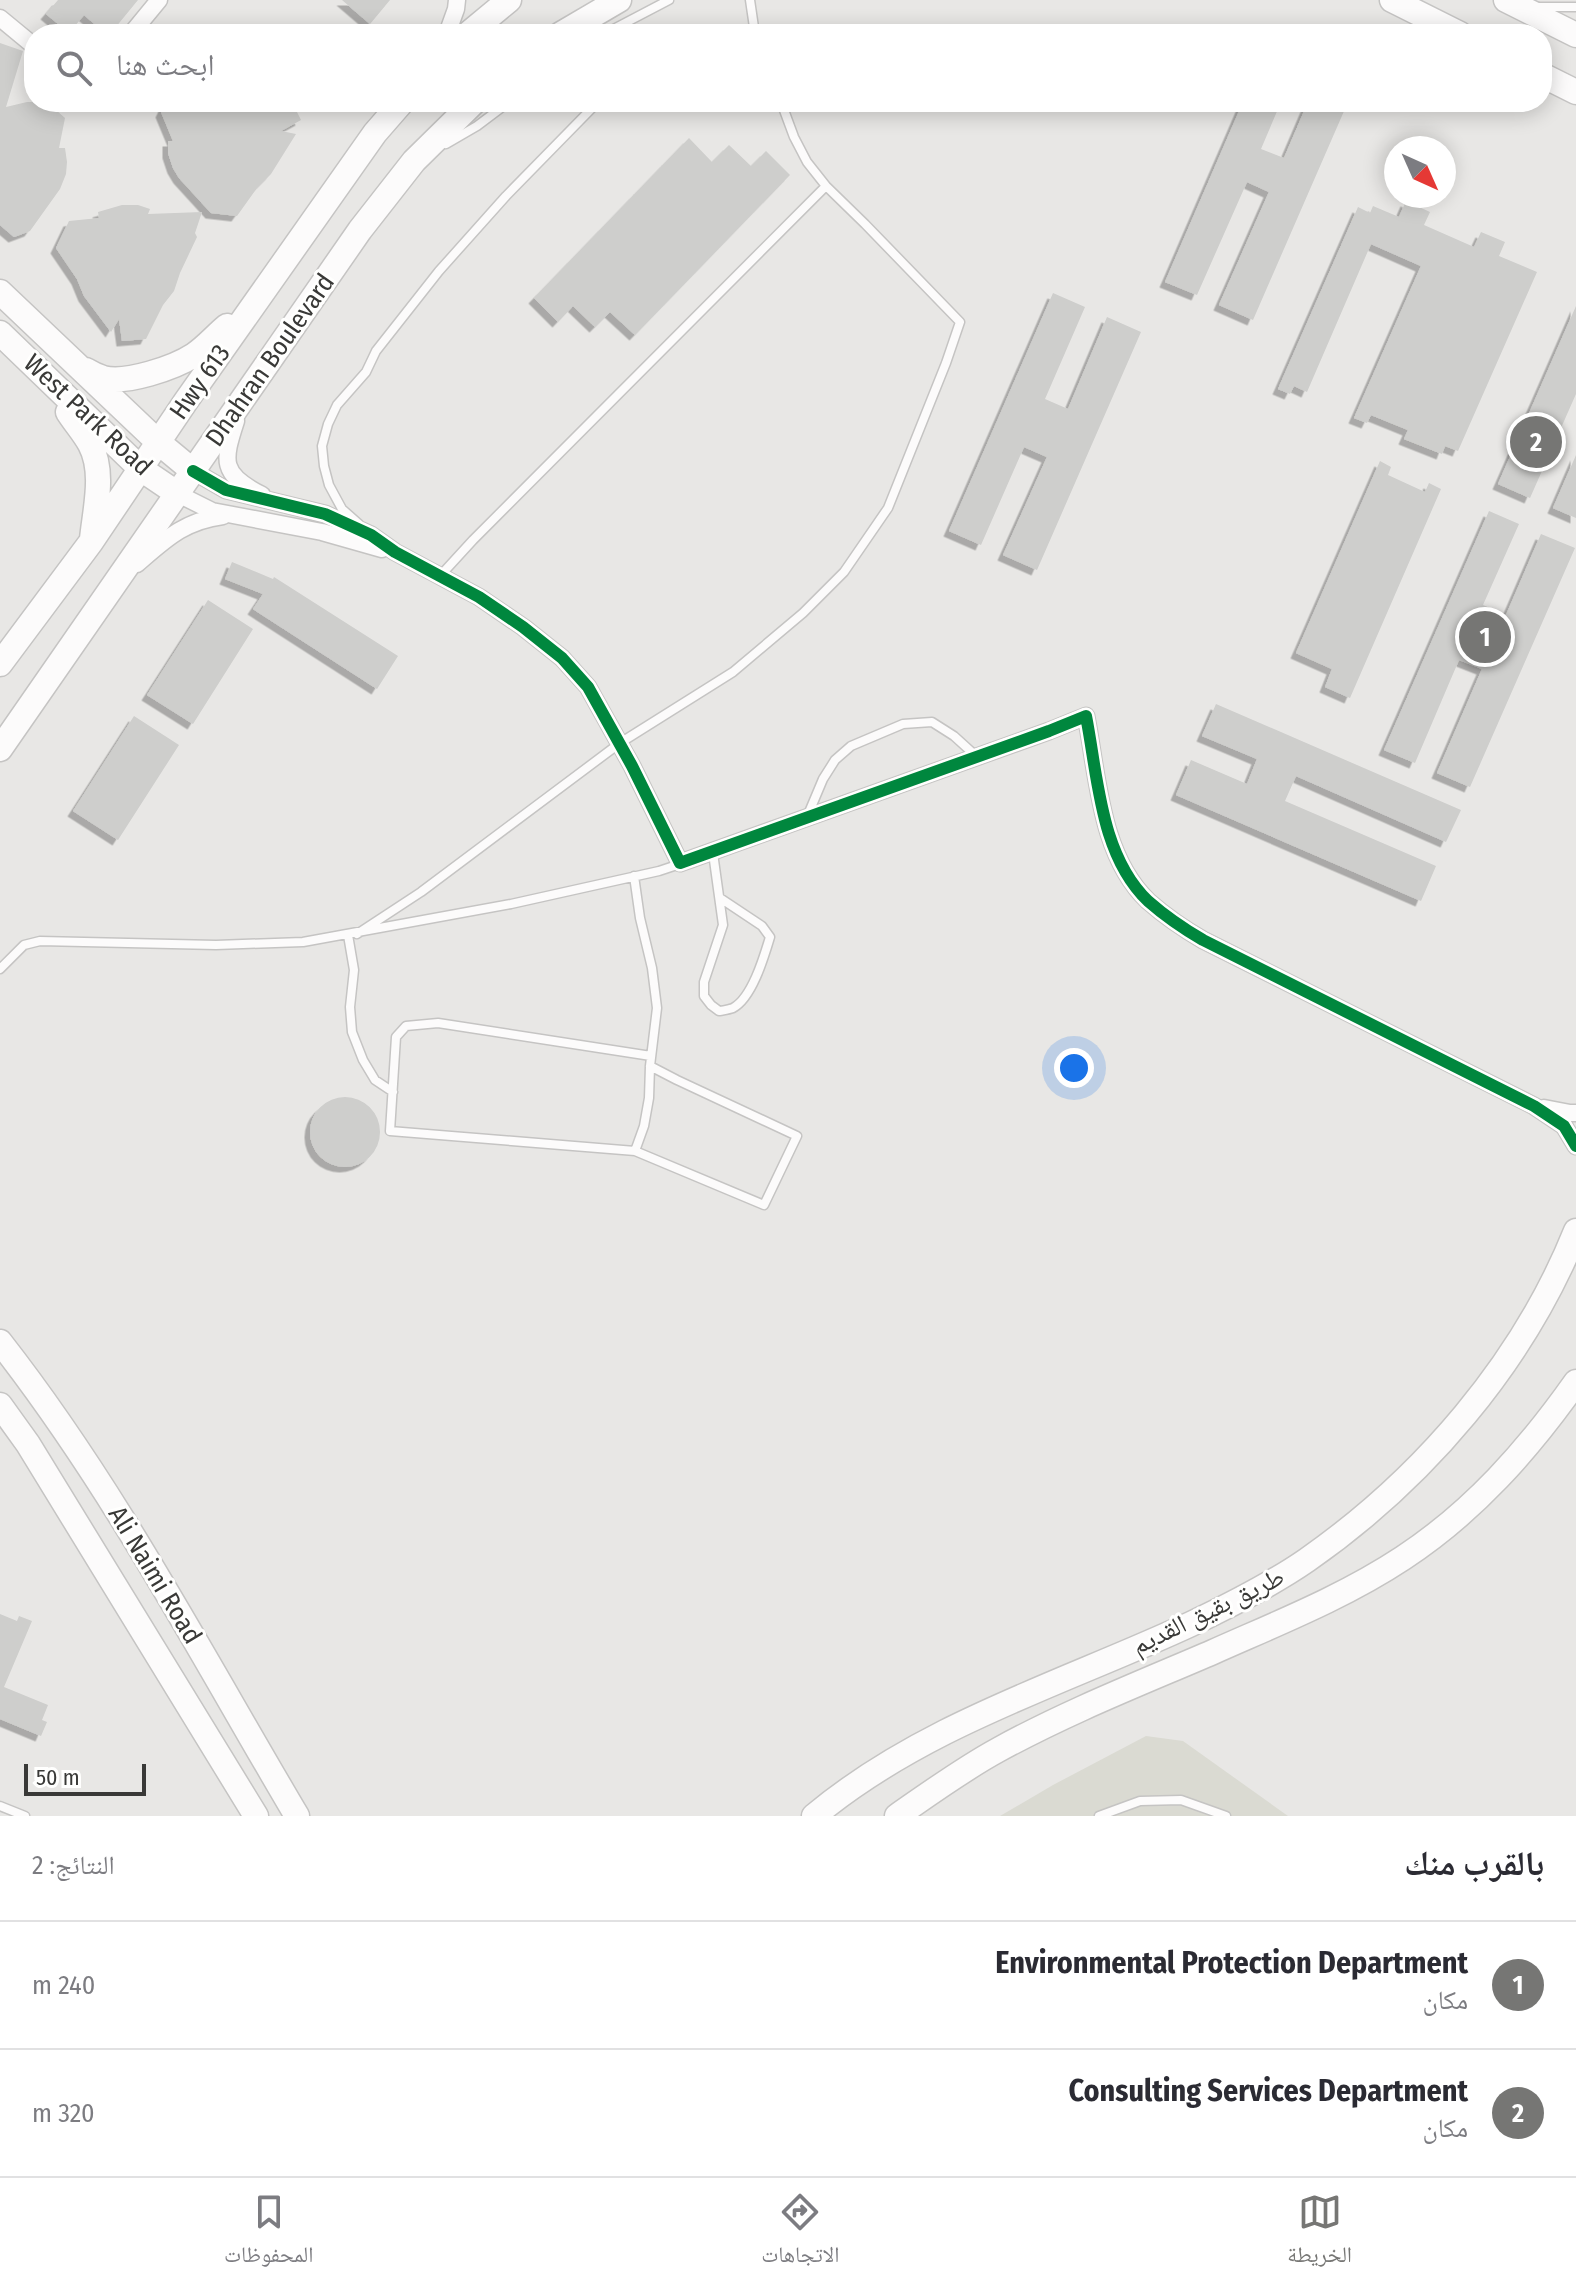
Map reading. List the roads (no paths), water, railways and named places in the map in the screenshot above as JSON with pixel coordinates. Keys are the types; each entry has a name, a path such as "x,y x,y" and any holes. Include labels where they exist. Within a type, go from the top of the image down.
{"main road":[{"path":"480,24 509,0"},
{"path":"578,24 619,0"},
{"path":"1392,0 1440,24"},
{"path":"1512,4 1576,35"},
{"path":"1552,80 1576,92"},
{"name":"Hwy 613","path":"0,664 91,542 375,133 393,112"},
{"name":"Dhahran Boulevard","path":"0,749 328,275 414,161 464,112"},
{"name":"West Park Road","path":"0,292 158,442 193,471"},
{"path":"73,363 100,378 114,379 150,373 181,363 262,295"},
{"name":"West Park Road","path":"0,333 141,469 178,494"},
{"path":"37,368 90,445 97,463 91,542"},
{"name":"طريق بقيق القديم","path":"814,1816 883,1766 935,1738 1251,1595 1317,1552 1388,1496 1468,1410 1541,1304 1572,1240"},
{"name":"Ali Naimi Road","path":"0,1342 77,1449 182,1616 297,1816"},
{"name":"طريق بقيق القديم","path":"897,1816 997,1751 1064,1717 1356,1587 1404,1558 1483,1494 1519,1457 1576,1382"},
{"name":"Ali Naimi Road","path":"0,1405 28,1444 256,1816"}],"street":[{"path":"139,24 159,0"},
{"path":"451,24 457,0"},
{"path":"0,18 24,38"},
{"path":"242,401 226,451 226,462 249,489 286,505"},
{"path":"193,471 226,490 325,514 371,535 395,552 479,597 562,658 588,687 620,743 680,863 1086,716 1100,798 1111,840 1125,871 1146,899 1176,924 1203,940 1534,1106 1564,1126 1576,1146"},
{"path":"178,494 212,511 322,532 395,552"},
{"path":"120,578 188,524 233,515"},
{"path":"1534,1106 1576,1113"},
{"path":"1572,1240 1576,1215"}],"lane":[{"path":"623,24 669,0"},
{"path":"750,0 754,24"},
{"path":"1512,4 1576,7"},
{"path":"414,161 477,126 496,112"},
{"path":"371,535 342,509 329,485 324,466 322,446 337,405 366,372 376,351 439,271 506,196 588,112"},
{"path":"353,934 421,892 620,743 733,672 803,613 844,572 888,508 960,322 826,186 807,162 785,112"},
{"path":"440,576 826,186"},
{"path":"807,817 835,760 851,746 903,724 932,722 954,736 977,757"},
{"path":"713,853 723,925 704,982 704,996 719,1011 732,1009 743,998 759,969 770,937 762,926 720,898"},
{"path":"0,969 24,945 40,941 216,945 303,942 511,904 680,863"},
{"path":"634,876 657,1008 649,1098 635,1151"},
{"path":"353,934 352,1032 375,1080 393,1092"},
{"path":"438,1023 651,1061 797,1136 764,1205 635,1151 390,1131 393,1092 396,1037 406,1026 438,1023"},
{"path":"1099,1816 1140,1801 1181,1800 1226,1816"},
{"path":"0,1806 25,1816"}],"place":[{"name":"Consulting Services Department","path":"1536,442"},
{"name":"Environmental Protection Department","path":"1485,637"}]}
